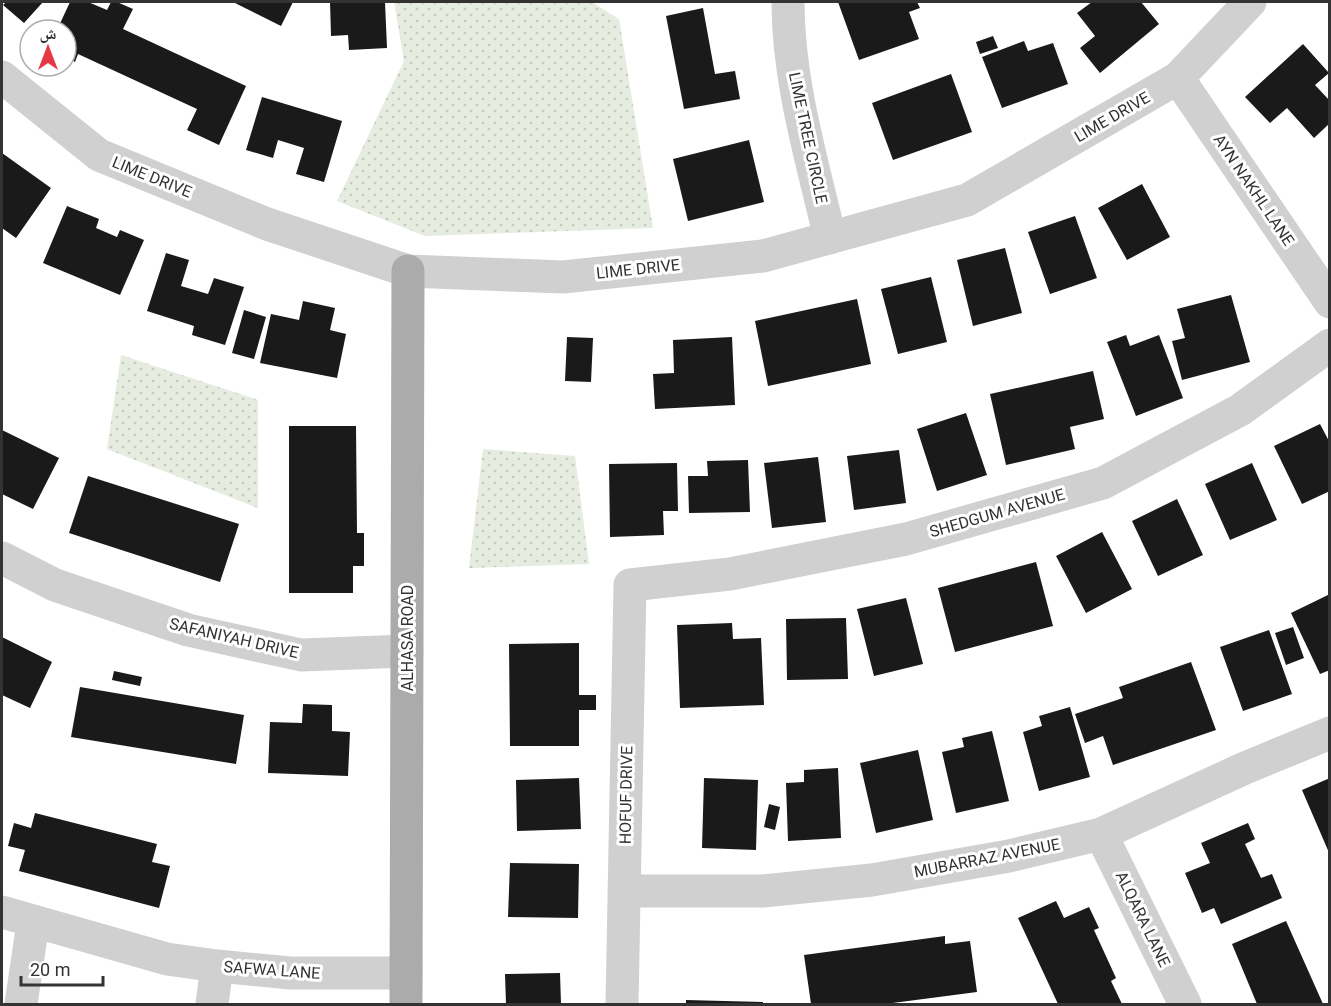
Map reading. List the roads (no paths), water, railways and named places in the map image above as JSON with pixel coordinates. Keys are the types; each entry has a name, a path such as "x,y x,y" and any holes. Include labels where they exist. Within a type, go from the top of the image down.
{"main road":[{"name":"ALHASA ROAD","path":"406,989 408,271"}],"street":[{"name":"LIME TREE CIRCLE","path":"788,2 788,25 795,88 830,238"},
{"name":"LIME DRIVE","path":"2,76 99,155 267,224 408,271 563,277 763,256 967,200 1178,78 1250,2"},
{"name":"AYN NAKHL LANE","path":"1178,78 1329,302"},
{"name":"SHEDGUM AVENUE","path":"630,585 730,574 906,539 1103,483 1240,410 1329,345"},
{"name":"SAFANIYAH DRIVE","path":"2,558 55,585 188,630 301,655 407,651"},
{"name":"HOFUF DRIVE","path":"622,1005 630,585"},
{"name":"MUBARRAZ AVENUE","path":"624,891 763,891 872,880 1009,856 1101,834 1329,733"},
{"name":"ALQARA LANE","path":"1101,834 1185,1005"},
{"name":"SAFWA LANE","path":"2,912 167,959 406,989"},
{"path":"21,1005 33,922"},
{"path":"212,1005 217,966"}]}
